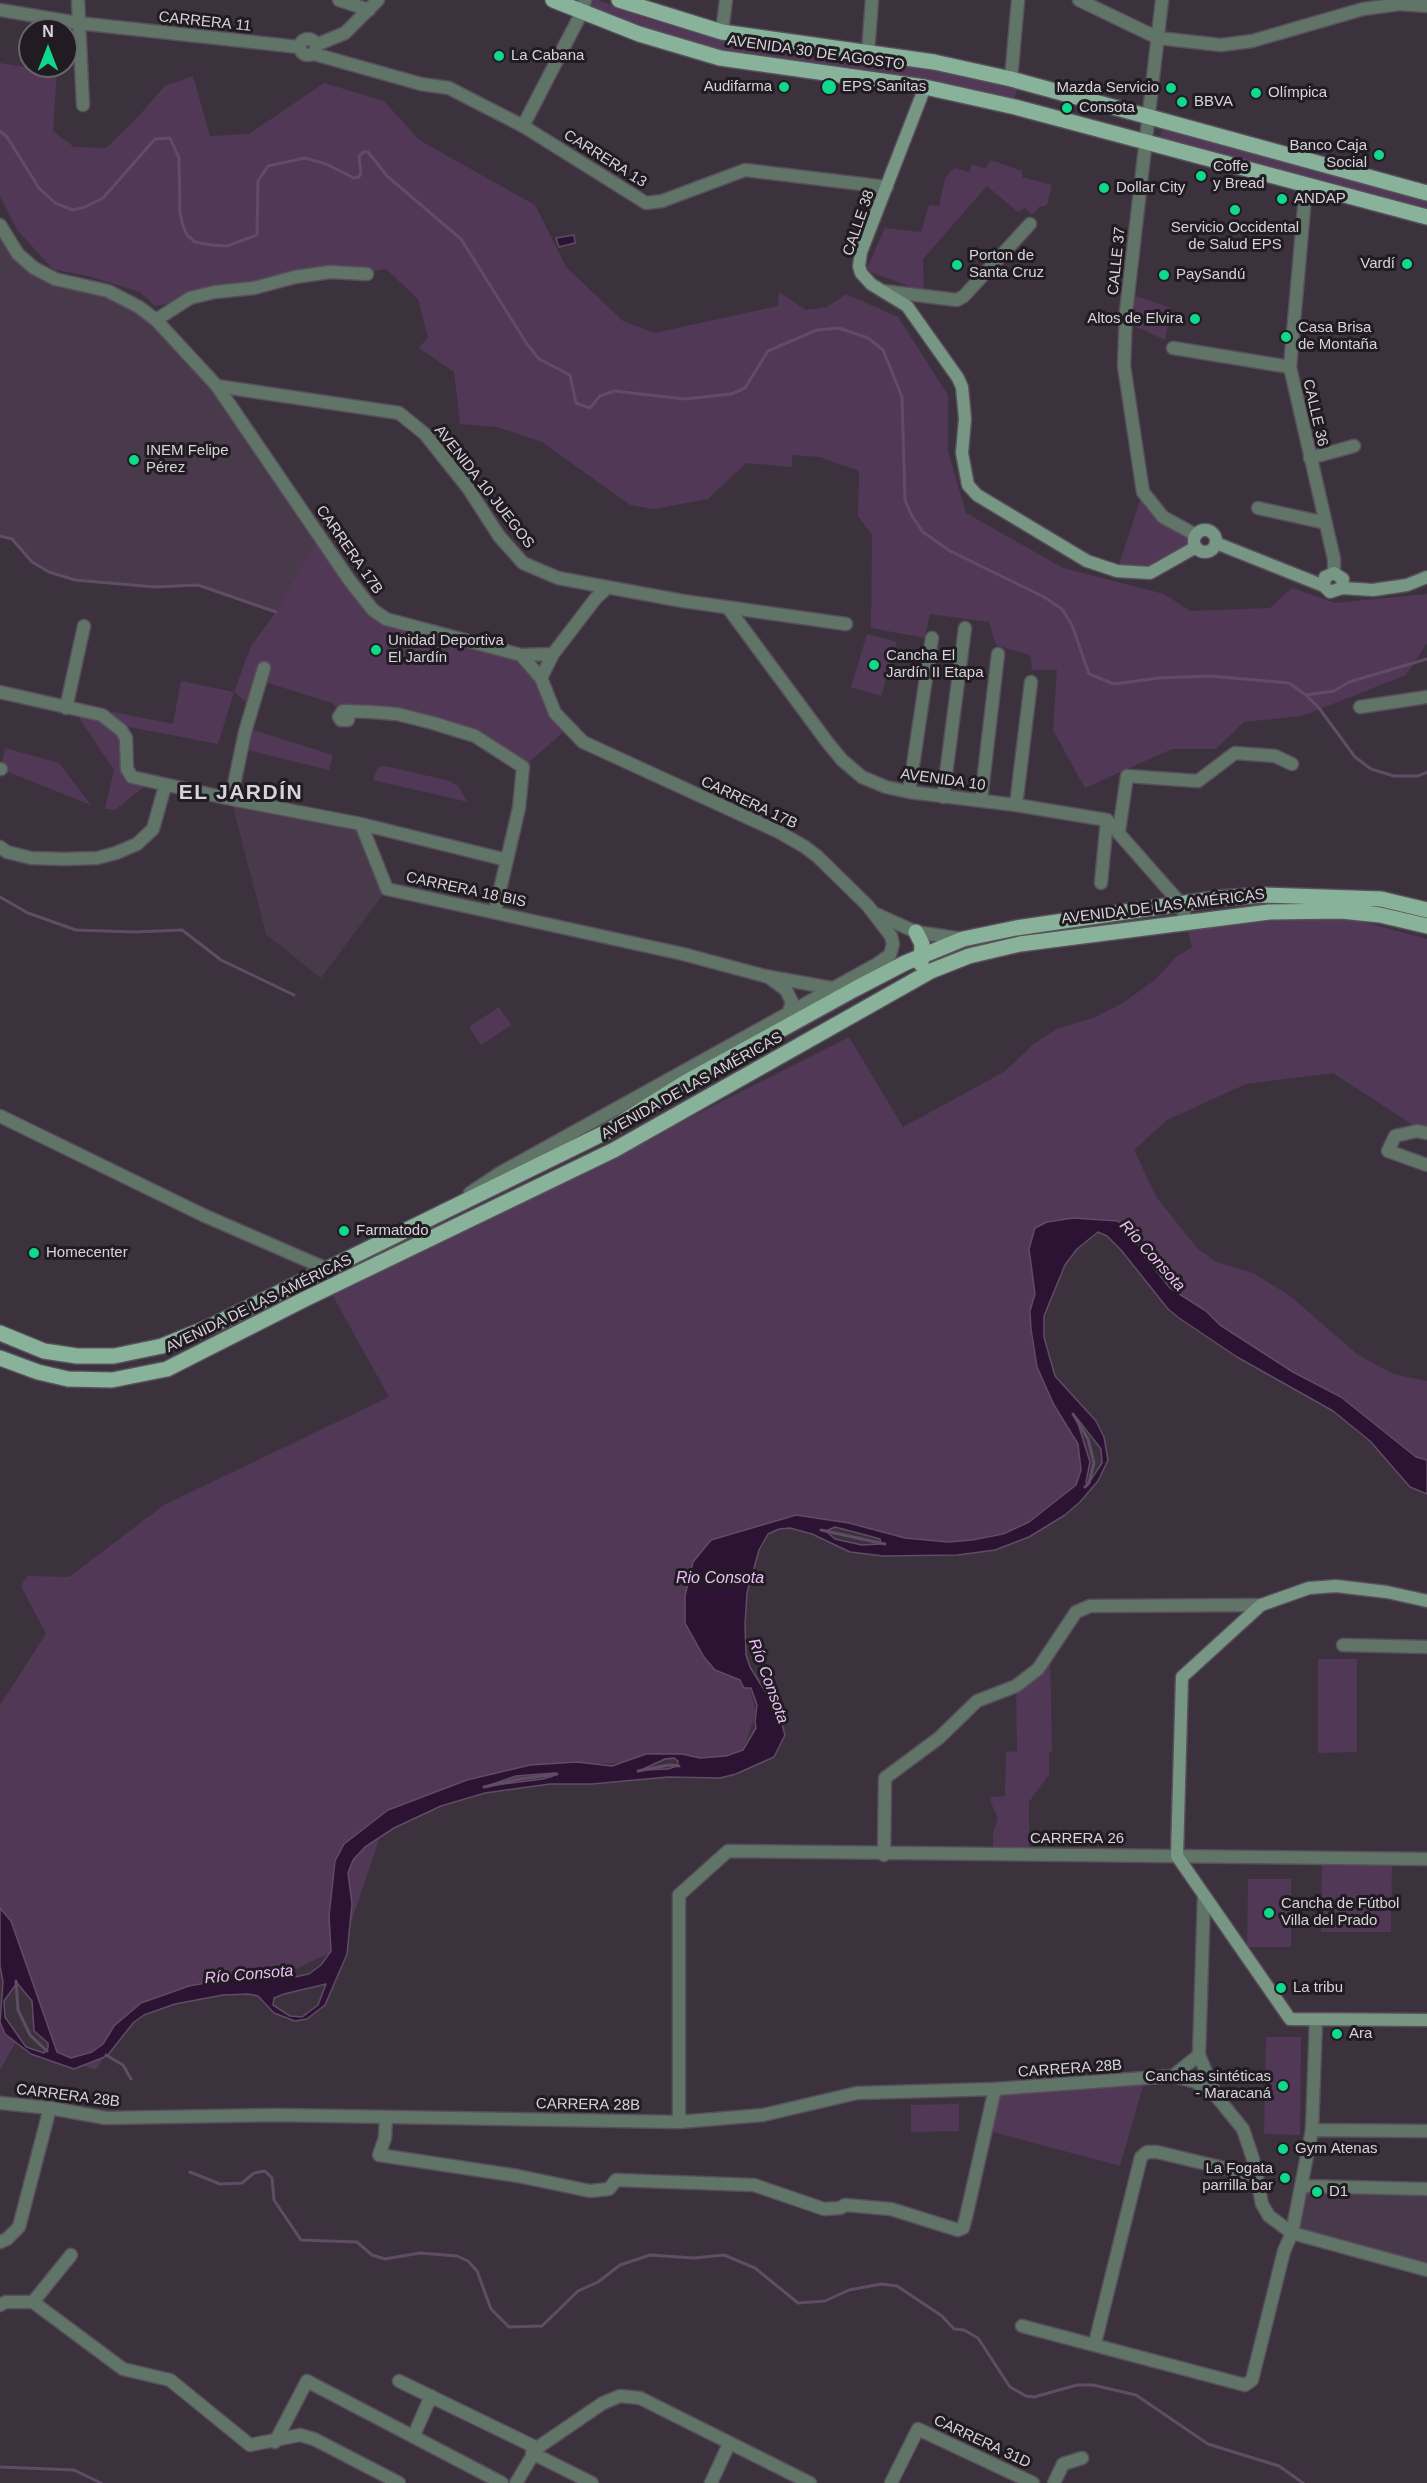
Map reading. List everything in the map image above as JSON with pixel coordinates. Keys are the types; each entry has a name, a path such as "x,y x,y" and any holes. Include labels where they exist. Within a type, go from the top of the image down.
{"main road":[{"name":"AVENIDA 30 DE AGOSTO","path":"553,0 584,6 639,34 720,58 925,87 1016,107 1427,217"},
{"name":"AVENIDA 30 DE AGOSTO","path":"619,0 722,32 934,62 1011,79 1427,193"},
{"name":"CALLE 38","path":"925,87 861,252 859,266 861,273 883,291 907,306 962,387 965,419 964,471 968,485 977,495 1088,561 1117,571 1150,573 1196,541 1207,552 1216,543"},
{"path":"1196,541 1202,531 1210,532 1216,543 1334,592 1342,588 1373,590 1407,585 1427,577"},
{"path":"1324,586 1325,577 1334,573 1343,579 1342,588"},
{"name":"AVENIDA DE LAS AMÉRICAS","path":"0,1333 44,1351 77,1356 114,1356 162,1346 209,1328 606,1132 686,1082 855,989 923,955 963,939 1016,928 1220,898 1301,894 1381,899 1427,910"},
{"name":"AVENIDA DE LAS AMÉRICAS","path":"0,1358 38,1372 68,1379 112,1380 167,1369 305,1299 510,1202 684,1112 931,971 969,956 1020,944 1269,912 1341,911 1380,915 1427,926"},
{"path":"866,1008 877,996 913,974 920,965 923,955 922,944 916,932"},
{"path":"684,1112 679,1103 683,1095 749,1056 782,1030"},
{"path":"305,1299 331,1279 327,1269"},
{"path":"1427,1601 1387,1592 1336,1586 1309,1588 1261,1605 1182,1677 1177,1856 1290,2019 1427,2020"}],"street":[{"path":"78,0 78,18"},
{"path":"339,0 369,10"},
{"path":"315,50 345,33 378,0"},
{"path":"722,32 726,0"},
{"path":"868,52 872,0"},
{"path":"1011,79 1018,0"},
{"path":"1080,0 1158,38 1221,45 1252,41 1363,9 1400,4 1427,6"},
{"name":"CALLE 37","path":"1162,0 1126,312 1124,366 1143,492 1163,517 1196,541"},
{"path":"315,50 421,84 449,88 523,126 584,6"},
{"name":"CARRERA 11","path":"0,10 48,18"},
{"path":"78,23 83,105"},
{"name":"CARRERA 11","path":"78,23 299,47 302,41 309,39 315,50"},
{"name":"CARRERA 13","path":"523,126 646,203 662,201 746,171 886,187"},
{"name":"CALLE 36","path":"1306,186 1290,367 1334,559 1334,573"},
{"path":"883,291 957,300 964,296 1030,224"},
{"name":"CARRERA 17B","path":"0,225 18,254 34,268 55,279 108,291 139,306 156,320 218,386 350,581 373,610 386,619 521,655 541,678 555,713 583,742 779,832 818,857 875,914 891,936 893,944 890,955 833,989"},
{"path":"156,320 190,298 207,294 254,288 295,277 330,272 367,274"},
{"path":"1173,348 1290,367"},
{"name":"AVENIDA 10 JUEGOS","path":"218,386 399,413 425,434 468,488 499,536 523,563 558,578 580,584 728,608 846,624"},
{"path":"1310,458 1354,446"},
{"path":"1258,508 1326,523"},
{"path":"580,584 585,595 585,612"},
{"path":"541,678 554,654 585,612 607,588"},
{"name":"AVENIDA 10","path":"728,608 842,760 862,777 885,787 909,792 981,800 1107,820"},
{"path":"66,708 84,626"},
{"path":"943,797 965,628"},
{"path":"909,792 932,638"},
{"path":"521,655 554,654"},
{"path":"981,800 998,654"},
{"path":"231,800 243,741 264,668"},
{"path":"1016,805 1031,682"},
{"path":"0,692 102,715 121,730 126,738 127,769 132,777 231,800 361,824 507,860"},
{"path":"1360,707 1427,697"},
{"path":"348,713 397,714 433,723 475,736 523,767 519,808 495,911"},
{"path":"1119,831 1127,776 1198,781 1235,753 1275,756 1292,764"},
{"path":"0,847 7,852 31,858 97,858 116,853 137,844 153,829 165,786"},
{"path":"1107,820 1181,904 1186,921"},
{"path":"1101,883 1107,820"},
{"name":"CARRERA 18 BIS","path":"361,824 387,889 683,954 765,976 833,989 855,989"},
{"name":"CARRERA 17B","path":"875,914 916,932 963,939"},
{"name":"CARRERA 18 BIS","path":"765,976 786,990 792,1002 790,1012"},
{"name":"CARRERA 18 BIS","path":"441,1213 500,1173 833,989"},
{"path":"782,1030 790,1012"},
{"path":"0,1116 203,1215 327,1269"},
{"path":"1427,1133 1417,1131 1395,1136 1390,1141 1388,1151 1427,1165"},
{"path":"884,1855 885,1778 939,1738 977,1701 1016,1686 1038,1669 1076,1612 1089,1606 1261,1605"},
{"path":"1343,1645 1427,1647"},
{"name":"CARRERA 26","path":"679,2122 679,1894 728,1851 884,1855 1427,1859"},
{"path":"1204,1898 1199,2055 1216,2096 1243,2129 1257,2176 1262,2204 1269,2216 1292,2233 1427,2270"},
{"path":"1022,2326 1095,2343 1245,2385 1252,2380 1284,2251 1292,2233 1312,2130 1316,2020"},
{"path":"1173,2076 1199,2055"},
{"name":"CARRERA 28B","path":"0,2103 50,2108 106,2118 276,2115 679,2122 763,2115 857,2093 995,2089 1173,2076 1196,2082 1216,2096"},
{"path":"386,2117 385,2138 379,2155 518,2176 590,2191 609,2188 616,2180 754,2185 824,2209 840,2208 845,2205 891,2209 958,2230 963,2228 966,2217 995,2089"},
{"path":"0,2242 8,2239 20,2227 50,2108"},
{"path":"1312,2130 1427,2131"},
{"path":"1095,2343 1141,2157 1148,2152 1156,2152 1257,2176"},
{"path":"1301,2186 1427,2189"},
{"path":"33,2302 70,2255"},
{"path":"0,2305 6,2302 33,2302 123,2369 170,2380 250,2445 300,2435 314,2439 399,2483"},
{"path":"399,2381 592,2483"},
{"path":"274,2442 307,2382 414,2435 502,2483"},
{"path":"414,2435 431,2396"},
{"path":"516,2483 535,2451 603,2403 620,2396 640,2398 810,2483"},
{"name":"CARRERA 31D","path":"891,2483 918,2429 1033,2483"},
{"path":"711,2483 729,2444"},
{"path":"1054,2483 1063,2464 1082,2458"}],"shaded area":[{"path":"585,0 598,0 646,18 721,39 931,69 1017,89 1014,100 928,79 721,50 641,28 583,7"},
{"path":"0,63 18,66 18,78 57,78 53,131 74,147 106,148 165,86 193,76 210,136 249,134 324,83 384,101 419,140 535,205 566,267 623,321 654,333 778,306 779,292 806,310 827,307 846,294 898,317 948,395 948,451 966,513 1063,568 1164,594 1190,611 1270,608 1292,588 1335,603 1427,594 1427,643 1406,675 1302,716 1244,722 1216,749 1172,749 1085,788 1053,730 1057,670 1032,670 1030,655 996,645 989,622 930,614 925,638 871,628 872,535 858,516 859,471 820,457 792,455 792,467 746,463 708,499 654,509 630,505 542,442 497,427 460,424 454,372 419,348 428,337 418,299 386,269 155,306 140,292 92,277 53,269 18,231 0,197"},
{"path":"1162,129 1427,199 1427,210 1160,139"},
{"path":"991,160 1022,171 1022,177 1052,185 1047,205 1039,207 1032,215 1025,208 1018,212 987,186 923,259 924,292 866,270 885,228 921,232 929,205 939,206 945,178 954,168 969,172 972,164 985,169"},
{"name":"INEM Felipe Pérez","path":"0,225 34,268 139,307 205,374 319,534 276,612 198,585 155,587 75,580 49,572 32,562 12,539 0,536"},
{"path":"1133,295 1171,308 1165,340 1130,324"},
{"path":"1143,492 1195,539 1194,543 1150,573 1117,571"},
{"name":"Unidad Deportiva El Jardín","path":"319,534 373,610 521,655 567,729 523,767 512,757 433,723 340,713 332,703 265,682 252,707 234,692 251,646 276,612"},
{"name":"Cancha El Jardín II Etapa","path":"867,634 897,642 881,696 851,687"},
{"path":"181,681 234,692 218,744 113,724 121,730 127,769 150,782 115,810 105,809 114,770 74,710 102,715 114,712 173,724"},
{"path":"250,729 333,755 329,770 243,749"},
{"path":"5,748 59,763 91,805 1,769"},
{"path":"385,766 450,781 458,786 468,802 373,780 378,767"},
{"path":"231,799 361,824 387,889 321,978 266,934"},
{"path":"1300,918 1356,920 1427,939 1427,1134 1333,1073 1246,1084 1167,1120 1134,1150 1157,1198 1197,1248 1216,1262 1253,1273 1290,1296 1358,1355 1393,1374 1427,1381 1427,1460 1416,1457 1341,1397 1293,1372 1220,1325 1206,1311 1168,1285 1144,1256 1139,1245 1110,1220 1073,1218 1047,1222 1035,1228 1029,1249 1034,1269 1035,1294 1030,1311 1037,1367 1054,1405 1078,1444 1081,1470 1076,1485 1046,1508 1025,1529 972,1540 948,1542 905,1538 849,1523 796,1515 711,1540 704,1657 750,1688 756,1713 743,1750 726,1756 595,1764 430,1794 389,1810 343,1946 256,1989 134,2009 96,2070 56,2055 0,1924 0,1705 46,1634 21,1586 27,1576 69,1577 164,1505 389,1397 329,1289 470,1229 849,1037 903,1127 1004,1072 1035,1043 1057,1029 1093,1018 1123,1003 1156,979 1176,957 1192,947 1187,929"},
{"path":"499,1007 511,1025 481,1045 469,1027"},
{"path":"1050,1653 1052,1752 1049,1752 1049,1774 1029,1802 1029,1854 993,1854 993,1833 998,1818 991,1803 991,1797 1005,1796 1006,1752 1017,1751 1016,1686"},
{"path":"1318,1659 1357,1659 1357,1752 1318,1753"},
{"path":"1322,1858 1392,1859 1391,1932 1321,1932"},
{"name":"Cancha de Fútbol Villa del Prado","path":"1248,1879 1291,1879 1291,1947 1247,1947"},
{"path":"0,2021 5,2034 16,2042 0,2070"},
{"name":"Canchas sintéticas - Maracaná","path":"1266,2037 1301,2037 1300,2135 1264,2134"},
{"path":"1145,2079 1120,2166 986,2130 995,2089"},
{"path":"959,2104 959,2131 911,2132 911,2105"},
{"path":"1301,2186 1427,2189 1427,2270 1292,2233"}],"water":[{"path":"574,235 575,243 559,247 556,238"},
{"name":"Rio Consota","path":"1073,1218 1118,1221 1134,1236 1144,1256 1170,1288 1206,1311 1220,1325 1293,1372 1341,1397 1416,1457 1427,1460 1427,1494 1410,1487 1370,1441 1333,1411 1237,1357 1179,1318 1168,1309 1121,1250 1107,1236 1098,1232 1077,1249 1065,1265 1044,1316 1044,1337 1055,1376 1096,1421 1104,1437 1108,1460 1098,1481 1065,1515 1029,1537 995,1550 958,1555 883,1556 850,1552 812,1534 790,1528 779,1529 768,1534 759,1550 747,1593 745,1624 746,1655 750,1667 779,1714 785,1735 774,1757 736,1774 720,1778 668,1777 592,1784 550,1784 485,1793 441,1806 394,1828 365,1847 353,1860 348,1873 352,1904 347,1954 325,2005 307,2019 295,2021 274,2013 258,1996 248,1994 223,1995 175,2004 144,2015 134,2022 107,2056 74,2069 31,2054 5,2034 0,2022 3,1982 0,1966 0,1908 11,1921 57,2052 71,2058 92,2052 103,2044 114,2026 141,2003 189,1986 245,1976 295,1977 309,1974 321,1965 331,1951 329,1916 335,1861 344,1844 388,1810 467,1780 530,1765 577,1762 612,1766 646,1754 682,1754 700,1758 726,1756 743,1750 756,1728 757,1705 751,1688 744,1688 740,1680 715,1670 704,1657 685,1623 685,1596 693,1562 711,1540 796,1515 849,1523 905,1538 948,1542 972,1540 1003,1534 1029,1522 1076,1485 1081,1470 1078,1444 1054,1405 1037,1367 1031,1329 1030,1311 1035,1294 1029,1249 1035,1228 1047,1222","holes":["1076,1417 1101,1449 1102,1463 1088,1484 1086,1482 1090,1462","835,1527 880,1539 881,1544 862,1545 835,1539 826,1531","674,1758 678,1761 677,1766 668,1769 641,1770 665,1759","555,1773 543,1779 487,1786 516,1776","17,1983 32,2001 34,2031 48,2043 48,2048 44,2053 26,2047 5,2017 4,2001","326,1984 318,2005 302,2017 290,2016 273,2005 274,1998 284,1994"]}],"waterway":[{"path":"0,131 7,137 39,188 55,203 73,210 103,198 155,139 170,138 179,158 180,213 187,235 195,242 227,246 257,235 258,181 268,166 305,158 326,164 354,178 359,177 361,173 359,156 368,152 387,176 461,239 527,344 539,359 570,375 576,403 590,408 600,396 614,391 685,399 731,394 745,388 768,351 817,330 839,328 868,338 883,350 902,397 905,500 912,516 923,532 950,551 1044,597 1062,609 1072,625 1089,674 1114,684 1159,678 1210,676 1289,683 1319,708 1355,757 1371,769 1394,776 1418,776 1427,772"},
{"path":"0,536 12,539 32,562 49,572 75,580 155,587 198,585 276,612"},
{"path":"1306,695 1334,691 1349,682 1427,659"},
{"path":"0,897 28,913 76,930 135,932 182,930 221,960 294,995"},
{"name":"Río Consota","path":"1073,1414 1088,1439 1094,1463 1089,1483 1085,1487"},
{"name":"Río Consota","path":"821,1530 885,1544"},
{"name":"Río Consota","path":"638,1771 669,1765 679,1766"},
{"name":"Río Consota","path":"484,1787 557,1774"},
{"name":"Río Consota","path":"16,1981 18,2010 30,2035 47,2051"},
{"path":"106,2055 123,2065 131,2079"},
{"path":"190,2172 220,2184 242,2183 254,2173 265,2171 272,2178 274,2200 301,2240 357,2242 372,2255 385,2259 420,2253 457,2256 468,2261 477,2271 491,2309 509,2327 542,2326 578,2291 598,2282 620,2265 650,2255 694,2258 724,2255 755,2268 798,2303 825,2301 849,2290 881,2284 897,2286 942,2316 954,2329 964,2330 978,2338 1010,2387 1026,2396 1034,2397 1077,2385 1093,2385 1136,2395 1208,2444 1279,2466 1303,2483"},
{"path":"0,2467 74,2470 101,2483"}],"place":[{"name":"La Cabana","path":"499,56"},
{"name":"Audifarma","path":"784,87"},
{"name":"EPS Sanitas","path":"829,87"},
{"name":"Mazda Servicio","path":"1171,88"},
{"name":"Olímpica","path":"1256,93"},
{"name":"BBVA","path":"1182,102"},
{"name":"Consota","path":"1067,108"},
{"name":"Banco Caja Social","path":"1379,155"},
{"name":"Coffe y Bread","path":"1201,176"},
{"name":"Dollar City","path":"1104,188"},
{"name":"ANDAP","path":"1282,199"},
{"name":"Servicio Occidental de Salud EPS","path":"1235,210"},
{"name":"Vardí","path":"1407,264"},
{"name":"Porton de Santa Cruz","path":"957,265"},
{"name":"PaySandú","path":"1164,275"},
{"name":"Altos de Elvira","path":"1195,319"},
{"name":"Casa Brisa de Montaña","path":"1286,337"},
{"name":"INEM Felipe Pérez","path":"134,460"},
{"name":"Unidad Deportiva El Jardín","path":"376,650"},
{"name":"Cancha El Jardín II Etapa","path":"874,665"},
{"name":"Farmatodo","path":"344,1231"},
{"name":"Homecenter","path":"34,1253"},
{"name":"Cancha de Fútbol Villa del Prado","path":"1269,1913"},
{"name":"La tribu","path":"1281,1988"},
{"name":"Ara","path":"1337,2034"},
{"name":"Canchas sintéticas - Maracaná","path":"1283,2086"},
{"name":"Gym Atenas","path":"1283,2149"},
{"name":"La Fogata parrilla bar","path":"1285,2178"},
{"name":"D1","path":"1317,2192"}],"district":[{"name":"EL JARDÍN","path":"241,793"}]}
